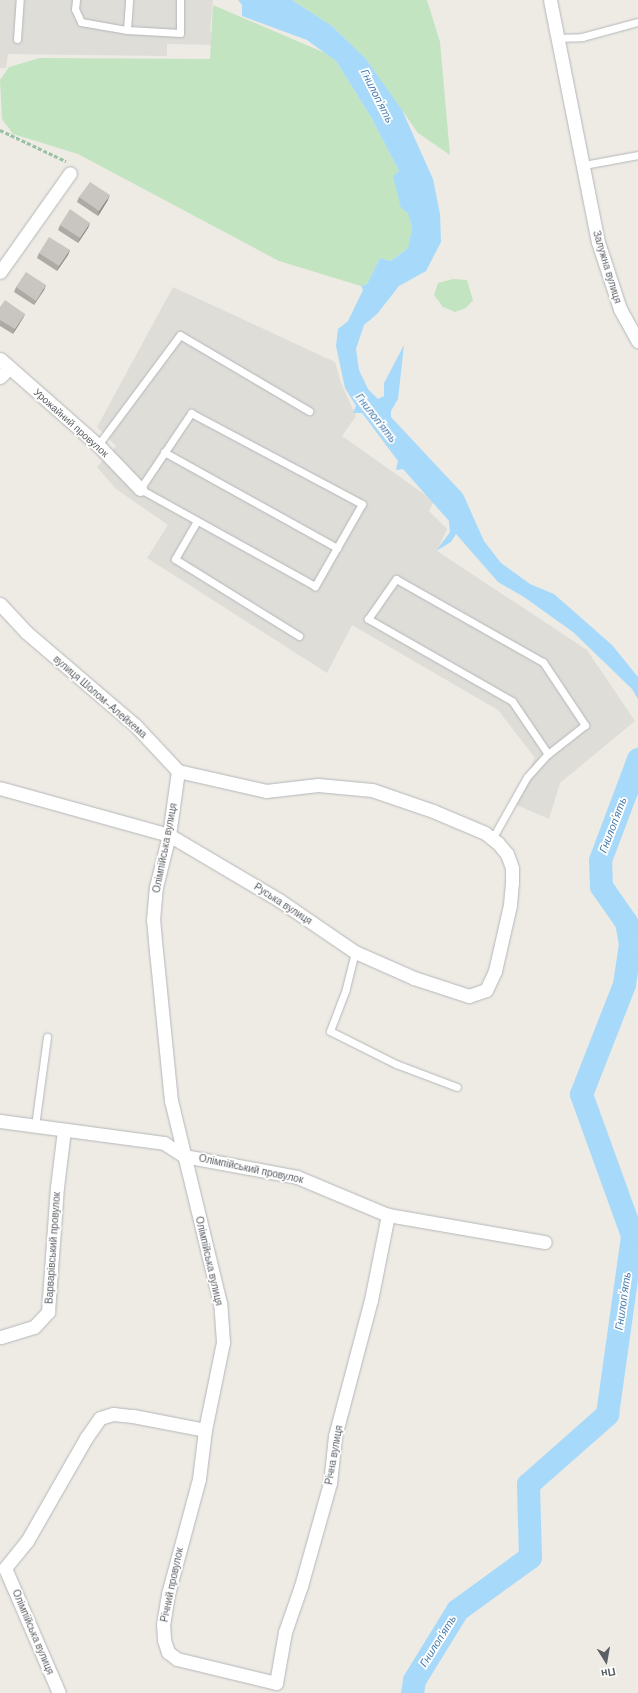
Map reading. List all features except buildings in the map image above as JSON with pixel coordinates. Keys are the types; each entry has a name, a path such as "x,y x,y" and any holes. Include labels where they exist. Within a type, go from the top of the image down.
{"street":[{"name":"Залужна вулиця","path":"550,0 584,165 598,242 620,309 638,341"},
{"path":"0,272 70,173"},
{"name":"Урожайний провулок","path":"3,368 98,446 140,489"},
{"name":"вулиця Шолом-Алейхема","path":"0,604 26,632 135,725 178,771"},
{"path":"178,771 266,791 318,785 372,790 433,811 492,839 507,854 512,868 510,905 495,971 486,990 469,996 414,978 355,952"},
{"name":"Олімпійська вулиця","path":"59,1693 3,1564 27,1541 86,1438 100,1418 113,1414 133,1416 205,1430 223,1342 220,1303 171,1101 165,1054 153,920 156,887 169,835 178,771"},
{"name":"Руська вулиця","path":"0,788 169,835 279,900 355,952"},
{"name":"Олімпійський провулок","path":"0,1121 164,1143 184,1156 297,1177 388,1216 545,1242"},
{"name":"Варварівський провулок","path":"1,1337 34,1326 48,1312 56,1187 64,1130"},
{"name":"Річна вулиця","path":"276,1688 285,1632 301,1586 330,1483 335,1436 371,1300 388,1216"},
{"name":"Річний провулок","path":"205,1430 199,1479 168,1594 163,1624 164,1640 168,1652 177,1659 276,1688"}],"lane":[{"path":"17,39 20,0"},
{"path":"76,0 75,9 81,22 127,30 180,33 180,0"},
{"path":"127,30 129,0"},
{"path":"557,38 582,37 638,22"},
{"path":"584,165 638,155"},
{"path":"98,446 180,335 309,411"},
{"path":"191,413 362,504 315,586 140,489 191,413"},
{"path":"164,452 337,548"},
{"path":"197,520 175,559 299,636"},
{"path":"492,839 527,777 548,754 585,725 543,662 396,579 368,619 512,701 548,754"},
{"path":"355,952 346,989 330,1031 396,1064 457,1087"},
{"path":"35,1126 47,1036"}],"path":[{"path":"0,130 74,164 70,173"}],"shaded area":[{"path":"0,0 213,0 210,32 220,32 219,45 167,44 167,56 8,54 6,68 0,68"},
{"path":"173,287 335,362 341,383 356,416 342,436 434,501 429,511 447,529 437,551 587,650 635,721 560,783 549,819 512,803 535,758 498,710 352,625 327,673 147,558 168,525 116,489 97,467 116,446 97,427"}],"green space":[{"path":"292,0 427,0 440,42 450,155 418,133 366,59 332,26"},
{"path":"213,5 325,53 336,61 371,117 399,171 412,229 408,248 391,261 380,258 367,284 361,286 279,261 78,154 13,134 2,119 0,80 9,67 40,58 210,59"},
{"path":"453,279 467,280 473,300 466,308 455,312 443,307 434,295 438,283"}],"water":[{"path":"238,0 292,0 332,26 366,59 402,110 433,179 440,214 441,242 426,271 399,286 377,314 364,325 356,349 359,370 368,389 378,399 384,396 384,383 404,345 398,399 391,411 391,417 463,494 484,541 501,563 530,584 554,594 612,645 638,677 638,699 632,689 573,632 524,597 498,582 456,534 451,542 436,551 450,532 449,521 403,469 396,470 398,461 362,413 353,413 356,406 345,388 336,346 338,329 348,321 363,290 361,286 367,284 380,258 391,261 408,248 412,228 408,213 401,208 393,176 399,171 371,117 336,61 307,40 242,16 242,5"}],"waterway":[{"name":"Гнилоп'ять","path":"412,1693 414,1680 457,1610 530,1557 528,1484 607,1414 632,1235 581,1094 624,984 630,944 626,922 601,886 600,860 638,759"}]}
